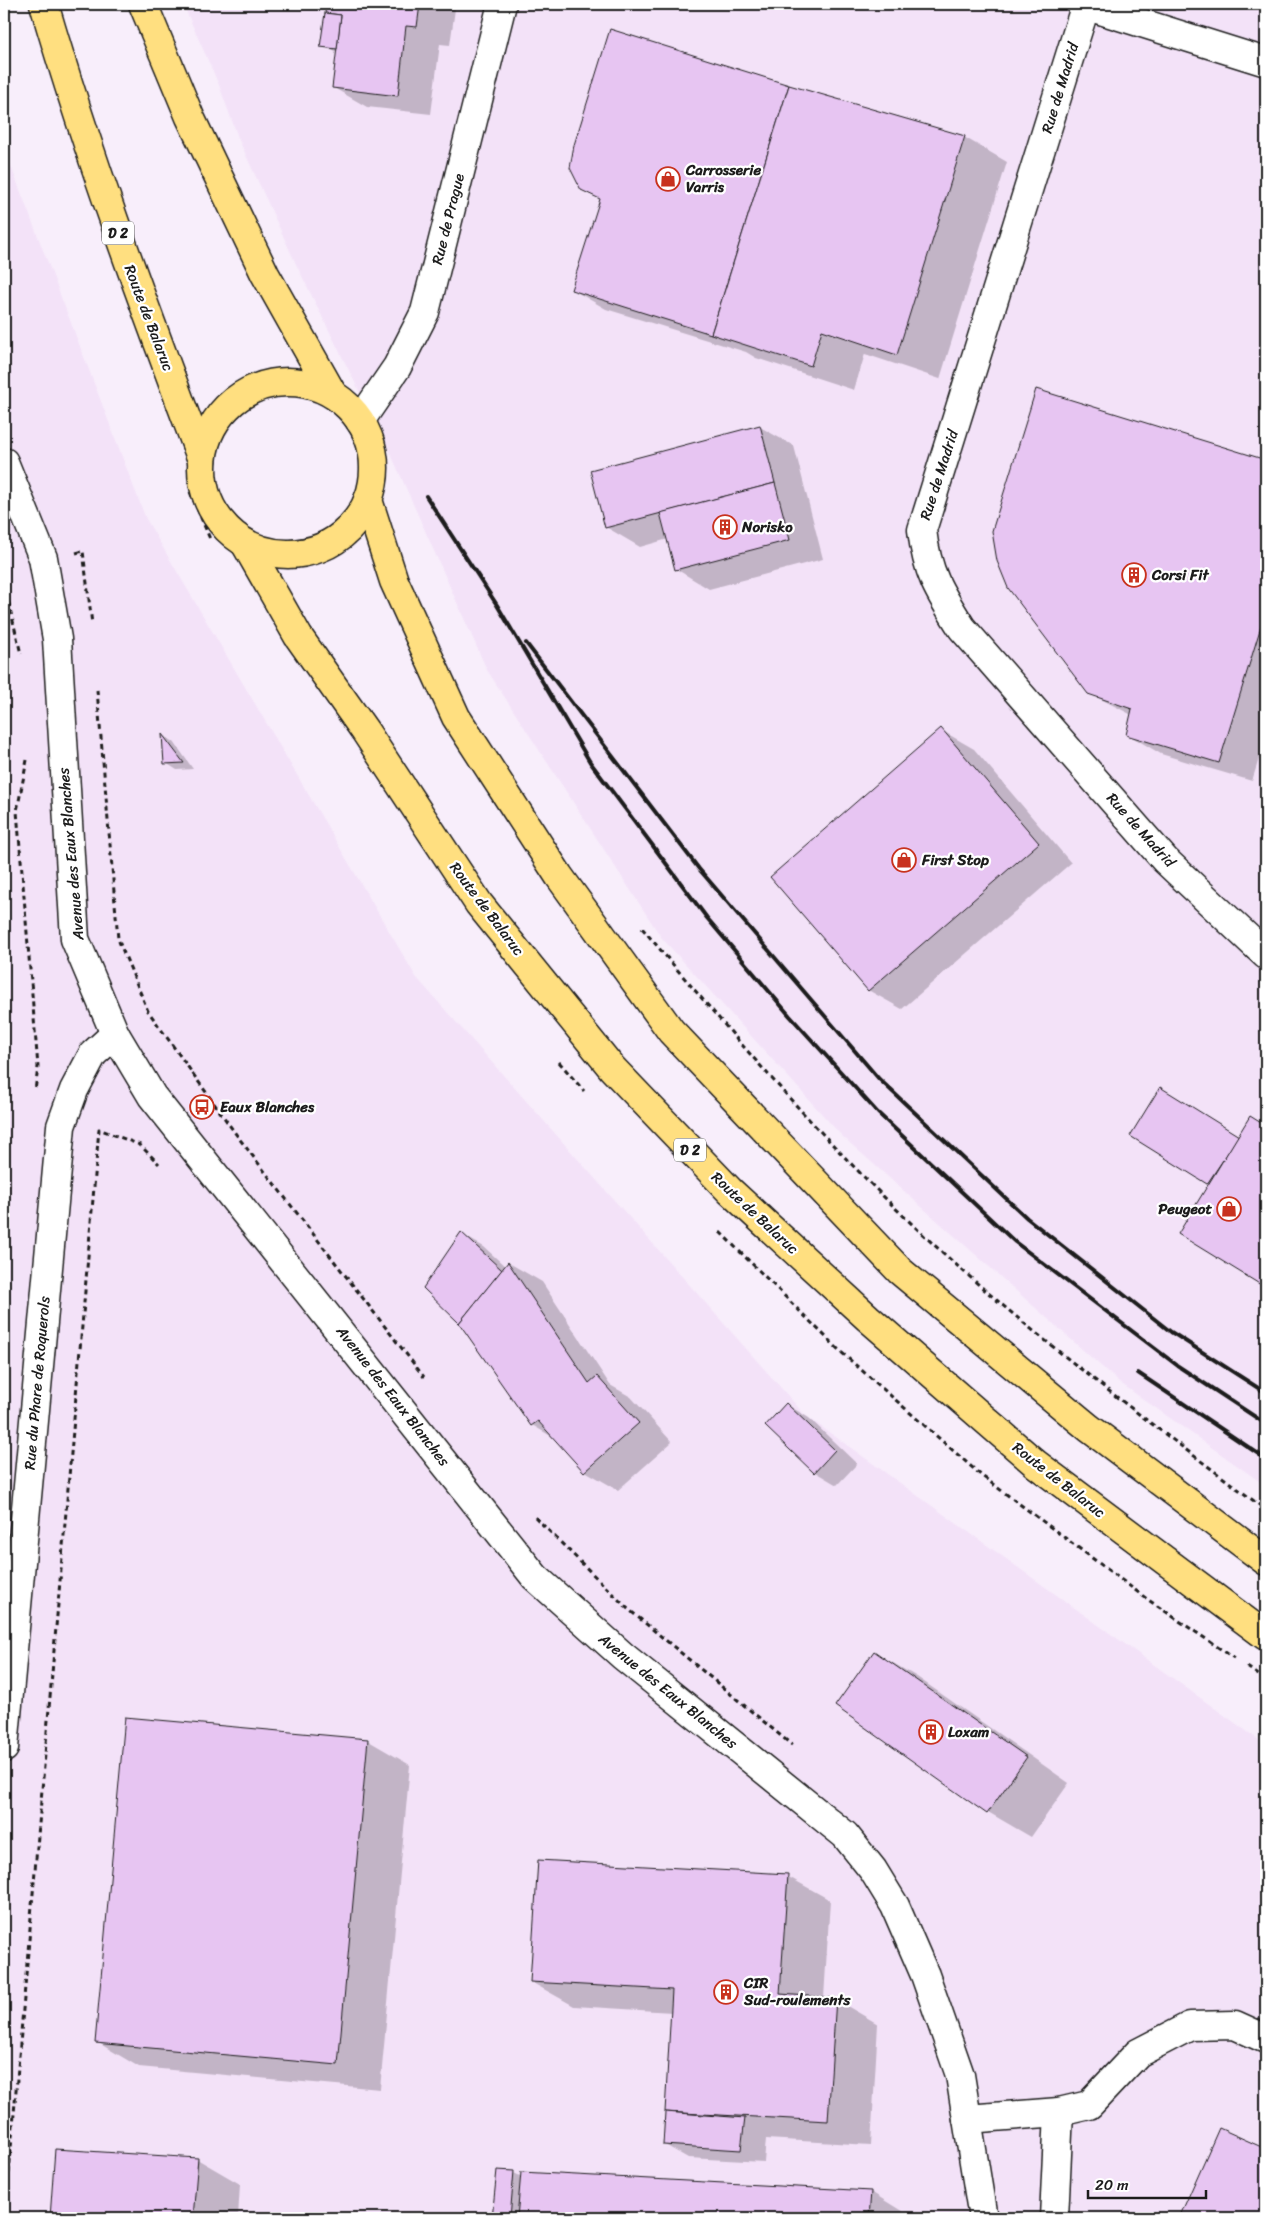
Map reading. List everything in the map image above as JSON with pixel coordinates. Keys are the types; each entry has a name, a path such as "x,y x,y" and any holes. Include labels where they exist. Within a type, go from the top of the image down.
{"main road":[{"name":"Route de Balaruc","path":"44,4 130,268 202,460"},
{"name":"D 2","path":"143,4 190,117 265,274 332,394"},
{"name":"D 2","path":"284,382 309,384 332,394 351,408 365,428 373,452 374,476 368,500 356,522 344,533 317,550 292,554 268,552 245,543 226,528 212,508 204,484 202,460 209,436 221,414 238,397 260,386 284,382"},
{"path":"368,500 394,581 456,717 559,876 670,1031 900,1271 1089,1428 1266,1561"},
{"name":"Route de Balaruc","path":"245,543 298,636 365,731 479,904 612,1068 730,1191 868,1318 1036,1464 1266,1636"}],"street":[{"name":"Rue de Prague","path":"360,421 397,367 425,312 502,4"},
{"path":"1084,4 1266,62"},
{"name":"Rue de Madrid","path":"1084,4 922,530 926,558 936,586 962,628 1166,860 1266,955"},
{"name":"Avenue des Eaux Blanches","path":"4,462 43,558 57,639 75,939 115,1034 152,1096 535,1577 623,1656 845,1835 873,1870 895,1906 925,1975 960,2075 983,2218"},
{"name":"Rue du Phare de Roquerols","path":"4,1748 61,1126 74,1090 93,1054 115,1034"},
{"path":"967,2120 1059,2112 1089,2105 1138,2053 1190,2026 1234,2025 1266,2039"},
{"path":"1054,2218 1059,2112"}],"path":[{"path":"43,558 83,551 92,628"},
{"path":"4,584 22,656"},
{"path":"97,686 118,939 148,1011 238,1138 425,1380"},
{"path":"27,751 17,811 38,1068 34,1096"},
{"path":"636,920 747,1052 818,1130 952,1261 1100,1385 1266,1510"},
{"path":"5,2218 100,1129 140,1145 165,1170"},
{"path":"529,1512 627,1608 798,1750"}],"shaded area":[{"path":"183,4 1266,4 1266,1486 1119,1382 842,1136 661,937 487,670 394,461 296,264 239,140 219,85"},
{"path":"4,148 146,519 416,977 805,1415 1266,1745 1266,2218 4,2218"}],"building":[{"path":"326,4 420,4 417,27 406,26 398,96 332,88 341,15 325,13"},
{"path":"325,13 341,15 337,49 320,47"},
{"name":"Carrosserie Varris","path":"610,29 789,85 711,334 571,290 600,199 581,190 570,168 574,145"},
{"path":"789,85 965,136 897,355 822,330 811,366 711,334"},
{"name":"Corsi Fit","path":"1036,389 1266,460 1266,610 1219,763 1126,735 1132,709 1088,694 1008,588 997,561 992,531"},
{"path":"760,425 775,483 605,528 590,470"},
{"name":"Norisko","path":"775,483 790,540 675,570 660,513"},
{"name":"First Stop","path":"941,728 1039,843 868,991 770,877"},
{"path":"162,734 184,763 164,764"},
{"path":"1160,1087 1239,1136 1207,1184 1130,1136"},
{"name":"Peugeot","path":"1250,1116 1266,1126 1266,1288 1178,1234"},
{"path":"461,1232 502,1270 459,1323 423,1288"},
{"path":"508,1262 589,1383 597,1376 639,1423 584,1472 538,1421 531,1426 459,1323"},
{"path":"786,1403 835,1450 814,1473 765,1426"},
{"name":"Loxam","path":"874,1651 1027,1757 987,1814 835,1706"},
{"path":"125,1717 368,1739 338,2065 95,2043"},
{"name":"CIR Sud-roulements","path":"538,1860 788,1874 780,1994 836,1998 828,2121 665,2112 672,1990 530,1982"},
{"path":"665,2112 745,2118 741,2150 663,2145"},
{"path":"1219,2128 1266,2149 1266,2218 1179,2218"},
{"path":"55,2149 198,2158 193,2218 50,2218"},
{"path":"497,2170 514,2171 510,2218 492,2218"},
{"path":"521,2172 871,2191 869,2218 517,2218"}],"railway":[{"path":"426,496 497,605 590,762 707,918 790,1016 878,1113 1015,1242 1178,1366 1266,1424"},
{"path":"526,643 699,869 879,1079 1027,1218 1171,1332 1266,1393"},
{"path":"1138,1373 1266,1459"}],"place":[{"name":"Carrosserie Varris","path":"668,179"},
{"name":"Norisko","path":"725,527"},
{"name":"Corsi Fit","path":"1134,575"},
{"name":"First Stop","path":"904,860"},
{"name":"Eaux Blanches","path":"202,1107"},
{"name":"Peugeot","path":"1229,1209"},
{"name":"Loxam","path":"931,1732"},
{"name":"CIR Sud-roulements","path":"726,1992"}]}
